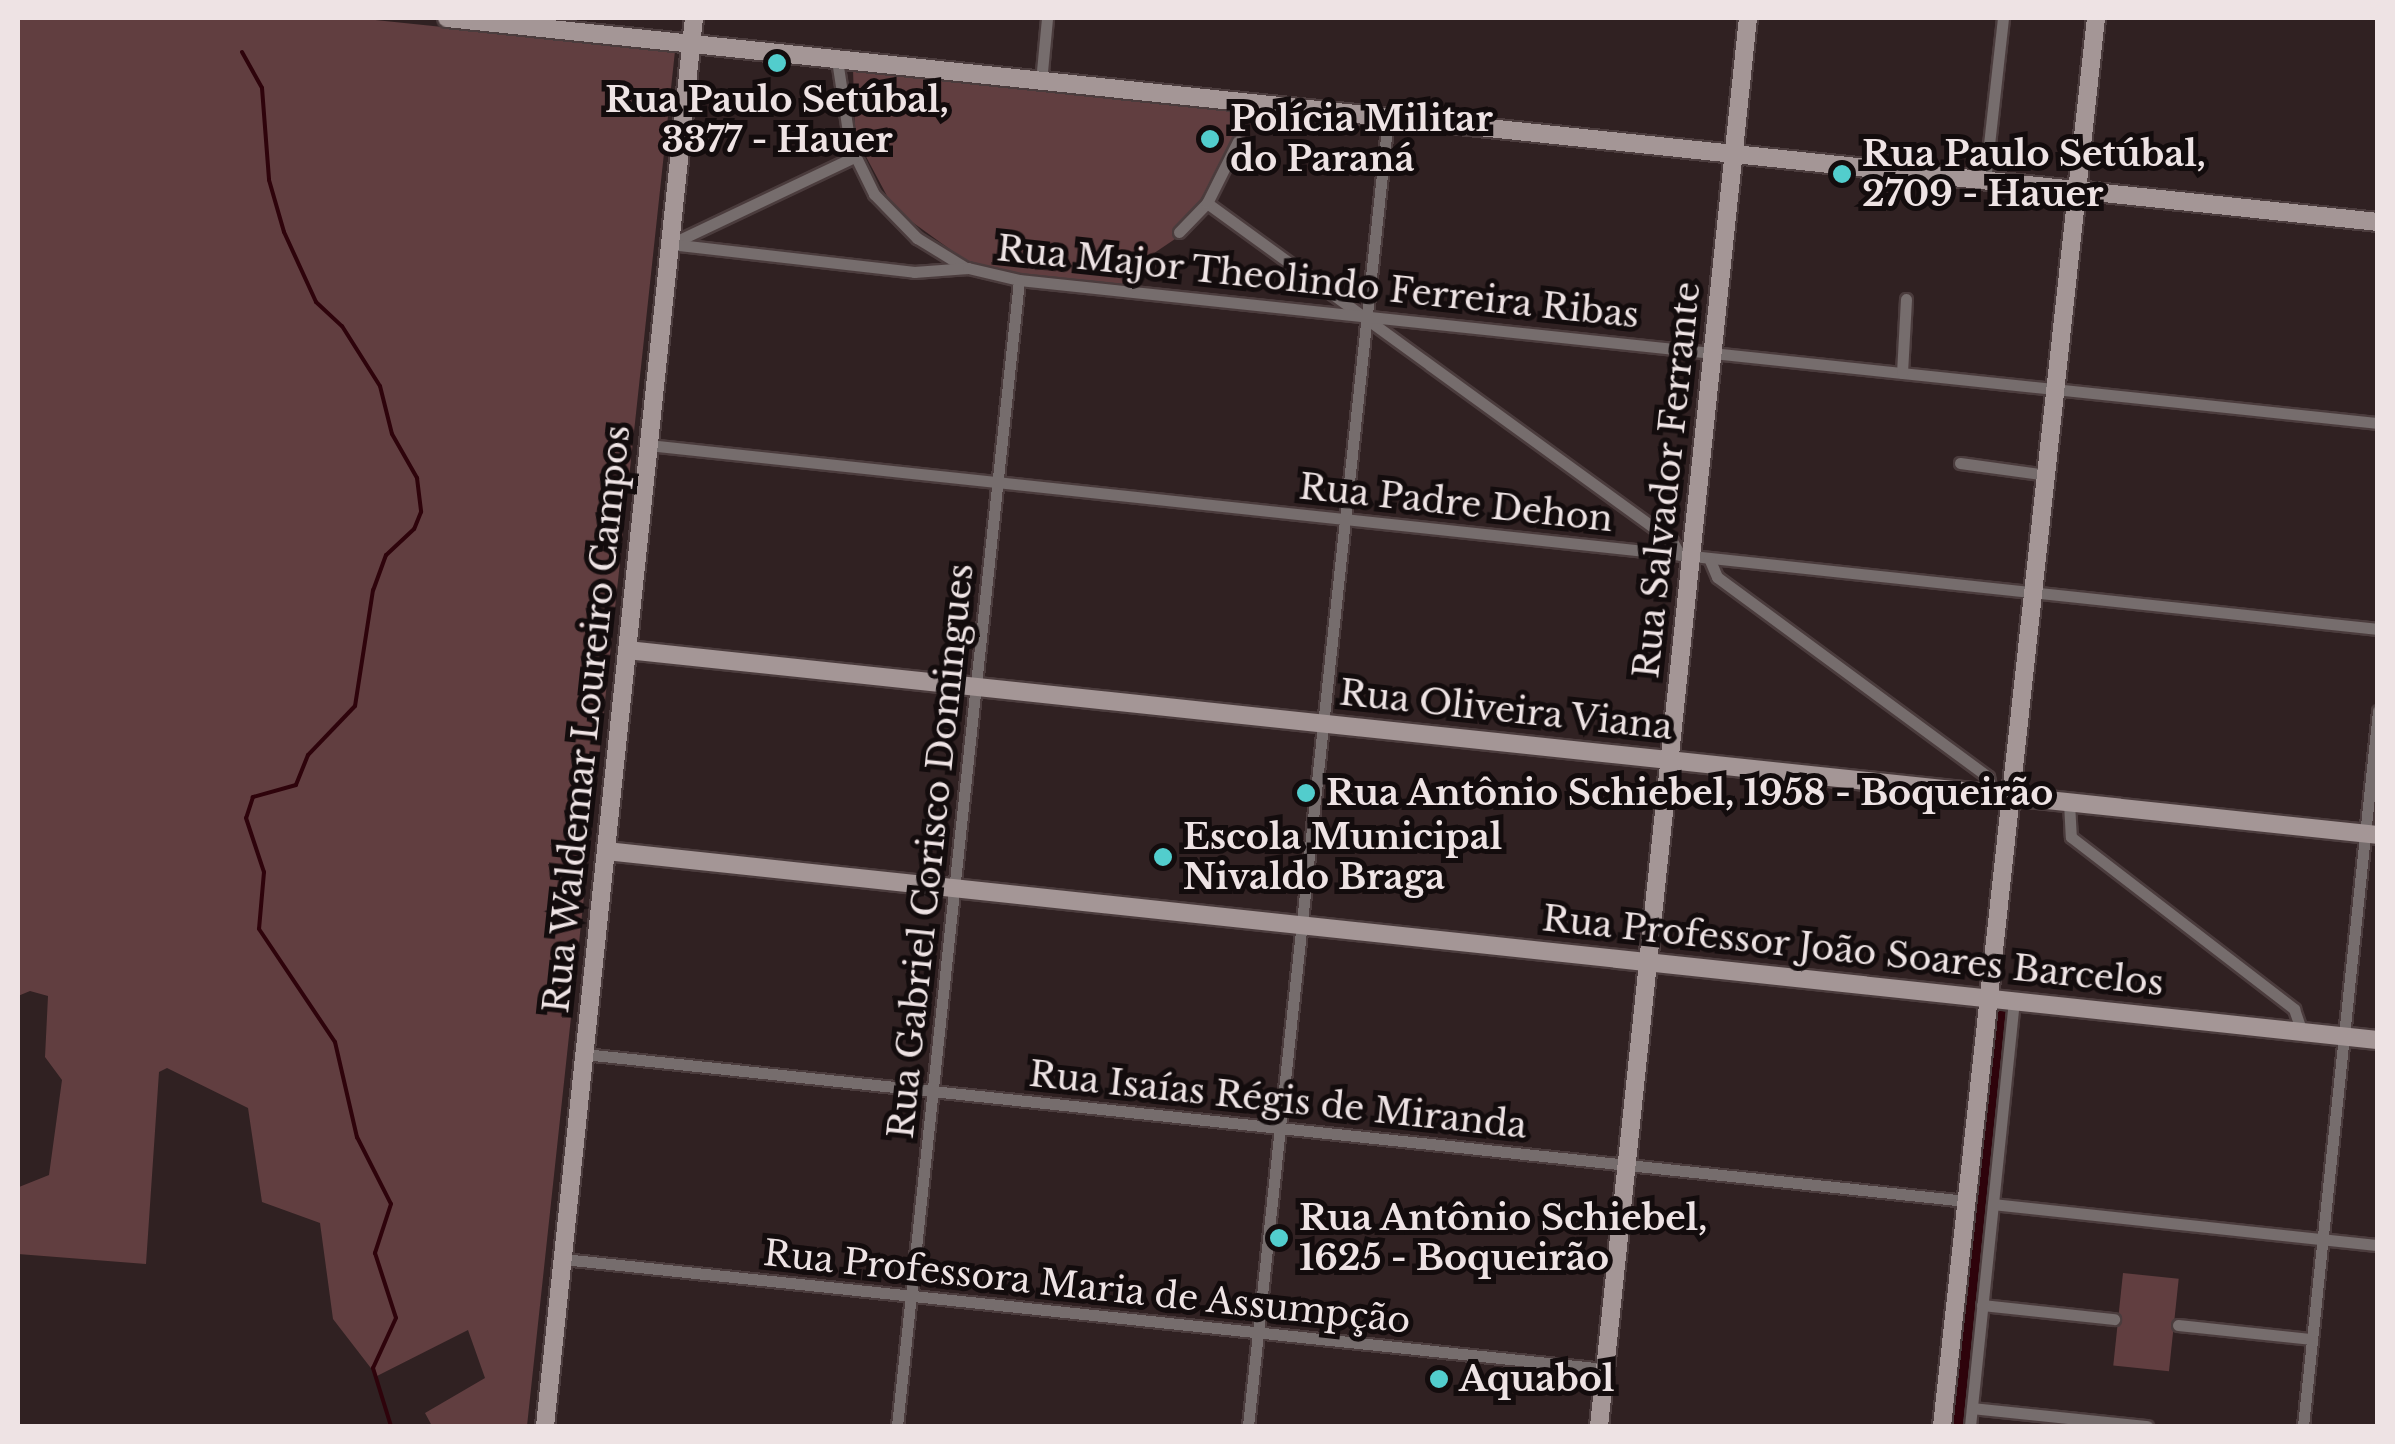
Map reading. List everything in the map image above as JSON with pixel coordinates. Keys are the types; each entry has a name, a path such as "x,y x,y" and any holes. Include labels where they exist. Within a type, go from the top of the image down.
{"main road":[{"path":"446,18 2378,222"},
{"name":"Rua Waldemar Loureiro Campos","path":"545,1426 694,18"},
{"name":"Rua Salvador Ferrante","path":"1599,1426 1748,18"},
{"path":"1942,1426 2014,796 2096,18"},
{"name":"Rua Oliveira Viana","path":"627,650 2371,834"},
{"name":"Rua Professor João Soares Barcelos","path":"606,851 2378,1040"}],"street":[{"path":"1040,82 1048,18"},
{"path":"1985,181 2004,18"},
{"path":"837,60 854,157 901,224 968,268"},
{"path":"1248,1426 1388,118"},
{"path":"1180,232 1207,202 1238,141"},
{"path":"670,244 854,157"},
{"path":"1207,202 1693,556 1988,777 1992,794"},
{"name":"Rua Major Theolindo Ferreira Ribas","path":"670,244 914,272 968,268 1020,280 2378,423"},
{"name":"Rua Gabriel Corisco Domingues","path":"896,1426 1020,280"},
{"path":"1902,373 1906,299"},
{"name":"Rua Padre Dehon","path":"648,446 2378,628"},
{"path":"1960,463 2048,475"},
{"path":"2302,1426 2344,1036 2371,834 2378,711"},
{"path":"2069,802 2071,837 2294,1009 2302,1032"},
{"path":"1970,1426 2014,1002"},
{"name":"Rua Isaías Régis de Miranda","path":"584,1054 1966,1201"},
{"path":"1993,1204 2378,1245"},
{"name":"Rua Professora Maria de Assumpção","path":"563,1259 1605,1369"},
{"path":"1982,1305 2114,1319"},
{"path":"2178,1325 2312,1339"},
{"path":"1972,1408 2147,1426"}],"shaded area":[{"path":"18,18 356,18 675,51 527,1426 432,1426 425,1413 485,1378 468,1330 377,1376 333,1319 320,1223 262,1202 248,1108 167,1068 159,1072 146,1264 18,1254 19,1187 49,1175 62,1080 45,1057 48,996 30,991 18,996"},
{"path":"853,69 1239,111 1235,142 1178,237 1132,268 1120,287 1020,275 969,263 894,209 855,136"},
{"path":"2123,1273 2179,1279 2169,1371 2113,1365"}],"waterway":[{"path":"242,52 262,88 269,180 284,232 316,302 342,326 380,386 392,434 417,478 421,512 414,529 386,555 373,590 355,706 308,755 296,785 253,797 246,818 264,872 259,929 335,1042 357,1137 391,1204 375,1253 396,1318 373,1368 391,1426"},
{"path":"1956,1426 2000,1014"}],"place":[{"name":"Rua Paulo Setúbal, 3377 - Hauer","path":"777,63"},
{"name":"Polícia Militar do Paraná","path":"1210,139"},
{"name":"Rua Paulo Setúbal, 2709 - Hauer","path":"1842,174"},
{"name":"Rua Antônio Schiebel, 1958 - Boqueirão","path":"1306,793"},
{"name":"Escola Municipal Nivaldo Braga","path":"1163,857"},
{"name":"Rua Antônio Schiebel, 1625 - Boqueirão","path":"1279,1238"},
{"name":"Aquabol","path":"1439,1379"}]}
